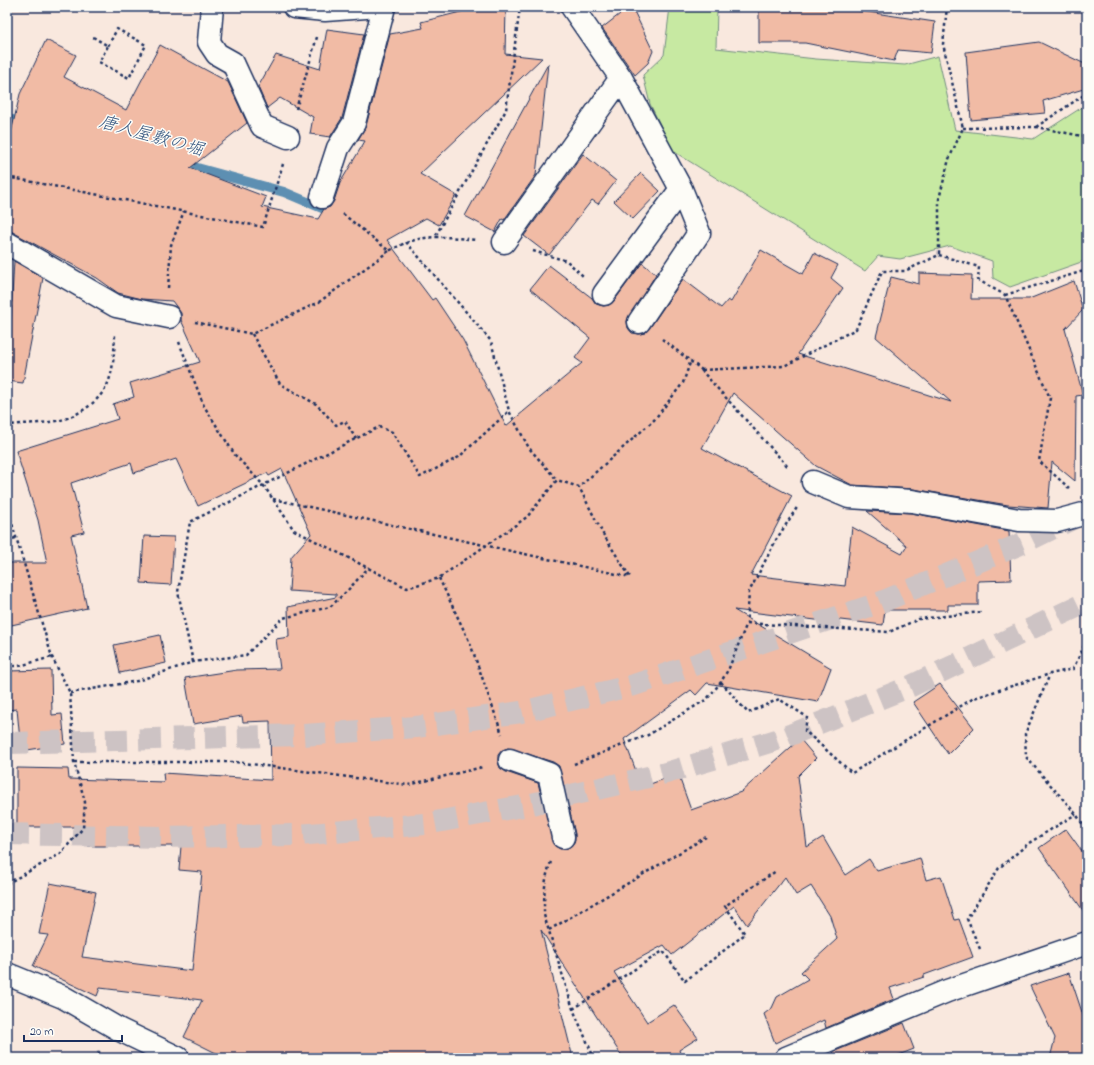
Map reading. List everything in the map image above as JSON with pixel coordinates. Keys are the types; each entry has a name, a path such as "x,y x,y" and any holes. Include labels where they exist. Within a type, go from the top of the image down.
{"street":[{"path":"212,7 209,42 217,54 233,63 262,126 288,137"},
{"path":"294,7 366,7"},
{"path":"322,197 338,148 354,123 384,7"},
{"path":"572,7 621,78 681,189 699,233 639,322"},
{"path":"504,242 621,78"},
{"path":"604,294 681,189"},
{"path":"7,243 116,306 169,317"},
{"path":"813,482 849,497 912,501 1019,520 1057,521 1087,514"},
{"path":"510,760 549,774 562,837"},
{"path":"786,1058 947,991 1087,943"},
{"path":"7,974 63,998 120,1030 178,1058"}],"path":[{"path":"436,235 506,110 520,7"},
{"path":"939,255 939,199 950,160 963,128 943,44 947,7"},
{"path":"288,137 326,8"},
{"path":"117,29 146,45 129,78 99,62 108,46 117,29"},
{"path":"92,37 108,46"},
{"path":"1036,127 1087,93"},
{"path":"963,128 1036,127 1087,137"},
{"path":"7,177 184,210 264,227 276,186"},
{"path":"322,197 389,251"},
{"path":"184,210 171,245 166,303 169,317 252,334 319,302 389,251 406,242 436,235 504,242 567,261 604,294"},
{"path":"272,499 630,577 603,534 578,487 557,480 529,448 509,411 491,341 406,242"},
{"path":"701,370 784,366 856,329 882,271 905,271 939,255 979,267 978,280 1005,295 1050,398 1039,461 1071,490"},
{"path":"1005,295 1087,270"},
{"path":"7,428 9,425 64,420 85,409 100,397 108,384 113,364 116,306"},
{"path":"549,774 648,735 707,699 721,682 729,668 747,623 749,592 776,540 813,482 792,470 691,360 639,322"},
{"path":"252,334 280,384 316,404 336,425 345,421 356,439"},
{"path":"180,344 204,406 235,455 264,486 294,530 369,567 407,588 439,578 527,517 557,480"},
{"path":"578,487 654,420 684,383 691,360"},
{"path":"701,370 707,375"},
{"path":"193,662 178,592 190,522 379,427 392,432 420,477 458,457 509,411"},
{"path":"7,507 52,657 70,693 74,762 85,802 83,828 60,854 7,886"},
{"path":"7,540 16,538"},
{"path":"70,693 137,681 193,662 246,655 283,618 330,608 348,591 369,567"},
{"path":"74,762 236,762 408,785 510,760 470,643 439,578"},
{"path":"747,623 889,632 918,620 981,612"},
{"path":"721,682 748,713 779,699 807,717 804,730 852,773 974,698 1050,674 1073,669 1087,640"},
{"path":"7,666 19,666 52,657"},
{"path":"1050,674 1025,734 1026,757 1076,814 1087,831"},
{"path":"992,976 967,919 999,868 1030,843 1076,814"},
{"path":"562,837 547,870 544,915 573,1009 594,1058"},
{"path":"549,930 706,837"},
{"path":"573,1009 663,951 685,981 745,934 725,906 776,871"}],"green space":[{"path":"670,7 717,7 716,48 816,59 905,65 938,56 955,130 1033,139 1087,104 1087,260 1010,287 993,278 992,261 950,246 900,259 878,256 865,271 673,151 650,104 643,75 664,55"}],"building":[{"path":"480,7 506,7 505,54 542,58 420,174 456,195 439,225 426,218 387,240 432,300 435,298 463,340 506,426 582,363 575,358 590,338 530,289 549,265 592,298 596,304 603,306 609,305 614,301 642,263 656,274 627,321 628,328 632,333 639,334 645,333 649,329 683,279 721,308 728,300 731,302 761,250 803,274 814,253 838,265 831,278 843,288 798,354 951,402 876,337 891,277 919,284 919,273 972,275 971,299 1029,299 1074,281 1083,310 1065,329 1083,395 1076,396 1075,481 1052,462 1048,508 1008,505 913,489 852,485 816,466 733,393 702,448 792,496 751,575 845,586 852,527 902,554 907,546 867,511 911,513 1009,531 1011,580 978,581 978,605 948,605 948,610 885,610 883,625 832,619 832,622 734,610 831,668 818,702 707,683 696,695 691,690 624,739 642,787 678,774 691,810 741,792 800,739 816,758 798,776 807,847 823,837 845,875 869,859 877,871 920,858 926,880 941,876 955,920 959,919 973,957 924,975 924,977 890,988 894,999 826,1028 824,1020 775,1043 764,1014 772,1008 777,997 808,979 801,972 837,939 830,916 811,886 796,895 785,877 747,925 734,906 672,955 664,945 614,972 647,1022 674,1005 698,1038 679,1050 682,1058 623,1058 541,930 573,1058 226,1058 184,1037 202,1000 100,988 97,996 33,966 48,935 39,934 50,883 96,892 82,957 192,971 202,872 179,870 181,846 88,846 92,827 17,827 17,768 68,769 69,779 164,782 163,773 271,780 270,721 243,722 242,716 193,724 185,678 237,670 280,669 276,639 289,637 288,607 336,597 336,594 289,591 291,557 311,534 282,469 269,476 267,473 198,506 176,459 134,473 131,463 71,483 84,532 71,535 87,608 7,626 7,563 47,563 38,520 16,451 118,419 113,404 134,397 130,383 200,362 181,320 181,313 172,301 142,299 118,293 97,278 7,229 7,150 20,94 46,40 76,55 64,77 126,110 160,45 228,82 247,123 190,168 266,197 262,207 318,219 324,209 330,207 334,201 340,183 365,141 358,140 366,126 390,34 423,28 421,22","holes":["508,748 553,762 559,766 575,834 575,841 571,846 565,849 560,849 554,845 538,783 506,772 500,768 498,755 502,750"]},
{"path":"629,7 632,7 653,51 648,63 635,75 602,28"},
{"path":"759,7 834,7 935,22 931,53 898,50 894,61 805,43 759,43"},
{"path":"327,29 364,34 342,118 330,137 310,134 313,117 280,98 267,108 258,87 276,55 320,69"},
{"path":"1039,42 1087,65 1087,88 1043,101 1045,113 971,120 966,52"},
{"path":"548,64 536,175 504,220 502,219 495,232 465,216"},
{"path":"583,154 616,181 598,204 592,200 549,255 524,236"},
{"path":"641,173 660,191 633,219 614,201"},
{"path":"14,261 43,278 23,383 7,381"},
{"path":"144,536 174,537 171,585 141,583"},
{"path":"160,635 166,663 120,673 114,645"},
{"path":"51,670 52,715 62,714 65,744 21,751 17,709 7,710 7,671"},
{"path":"940,684 974,728 948,754 913,702"},
{"path":"1066,829 1087,858 1087,916 1039,848"},
{"path":"1069,973 1087,1027 1087,1058 1050,1058 1055,1038 1030,986"},
{"path":"904,1023 914,1049 891,1058 835,1058 833,1052"}],"waterway":[{"name":"唐人屋敷の堀","path":"7,119 27,123"},
{"name":"唐人屋敷の堀","path":"179,163 284,192 329,211"}],"tunnel":[{"path":"7,743 303,735 416,727 521,712 634,685 879,603 1023,543 1072,519"},
{"path":"7,834 163,837 299,835 425,824 523,806 666,773 780,739 911,686 1087,602"}]}
